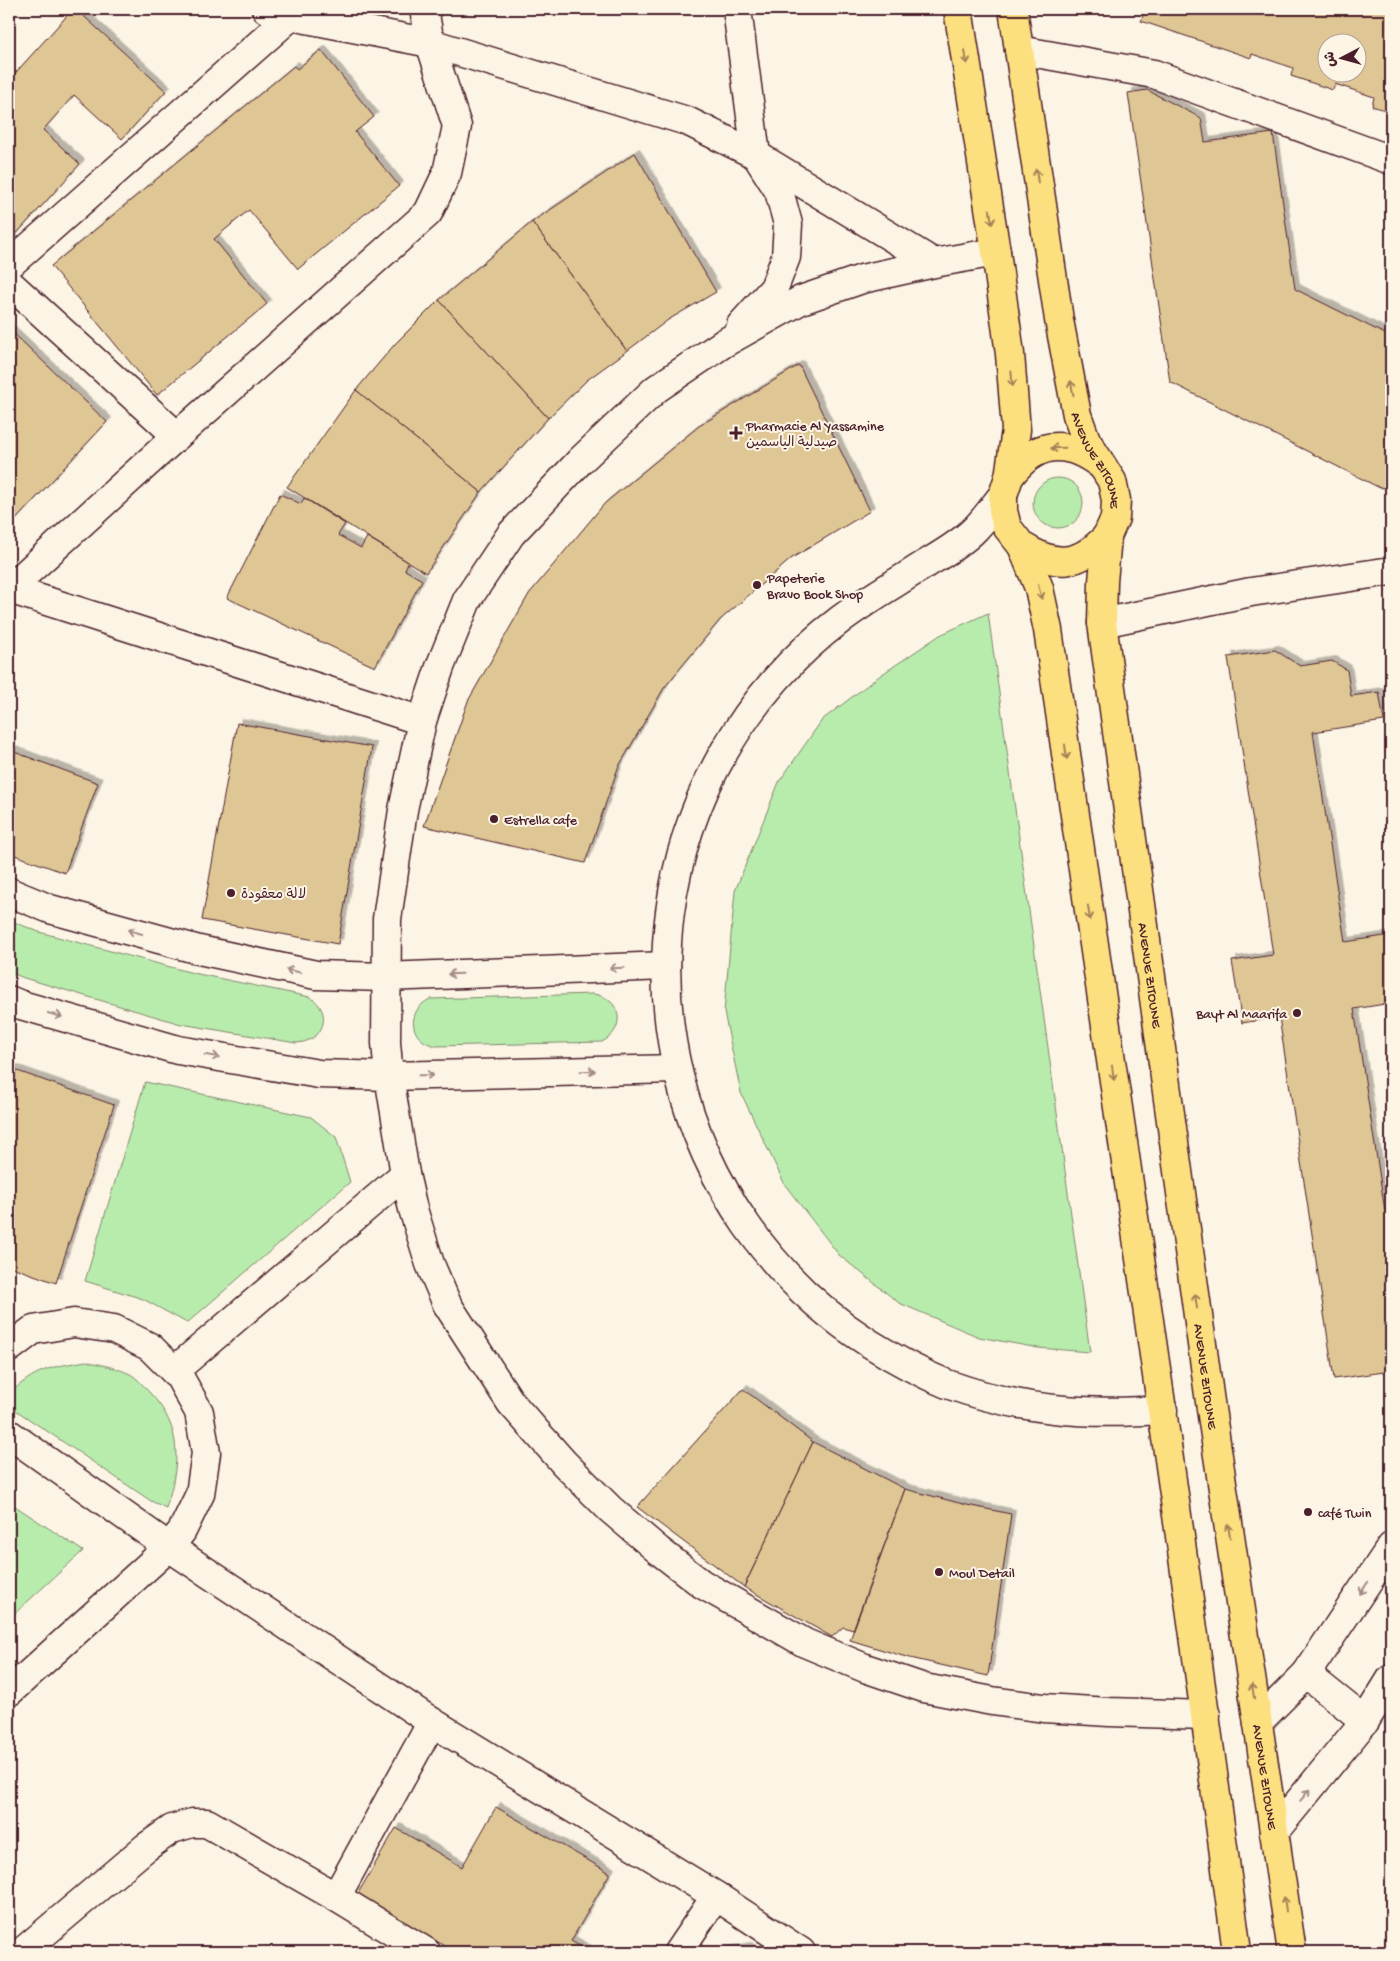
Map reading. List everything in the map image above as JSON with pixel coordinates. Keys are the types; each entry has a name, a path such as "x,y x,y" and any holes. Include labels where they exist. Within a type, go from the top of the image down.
{"main road":[{"path":"958,9 1010,354 1016,430 1003,511 1007,527 1018,543 1040,588 1048,630 1163,1410 1237,1952"},
{"name":"AVENUE ZITOUNE","path":"1013,9 1058,311 1078,415 1086,440 1112,482 1116,500 1114,518 1107,536 1102,623 1210,1402 1292,1952"},
{"path":"1006,486 1020,462 1035,452 1052,447 1071,447 1087,454 1102,466"},
{"path":"1018,543 1038,557 1057,561 1076,559 1094,550 1107,536"}],"street":[{"path":"422,721 9,589 177,436 428,213 447,174 457,126 430,43 424,9"},
{"path":"724,343 753,314 774,288 786,257 788,224 779,191 756,155 737,9"},
{"path":"9,265 279,12 430,43 687,121 756,155 934,263"},
{"path":"1019,50 1154,74 1391,160"},
{"path":"996,252 862,279 801,300 724,343 656,389 581,460 511,534 467,600 440,667 422,721 403,810 387,919 385,977 386,1043 389,1076 405,1174 413,1209 430,1264 447,1304 511,1403 564,1463 610,1509 702,1584 805,1643 865,1668 924,1688 992,1701 1044,1708 1206,1715"},
{"path":"9,283 177,436"},
{"path":"1006,486 973,531 948,551 842,619 800,654 776,679 748,714 724,752 704,792 688,834 676,877 668,921 667,1005 672,1043 692,1122 709,1162 729,1200 753,1236 781,1269 812,1300 844,1327 893,1358 945,1383 1000,1400 1056,1411 1114,1413 1163,1410"},
{"path":"948,551 995,538 1018,543"},
{"path":"1102,623 1251,592 1391,572"},
{"path":"9,892 50,908 208,952 316,976 385,977 666,966"},
{"path":"9,1000 178,1050 319,1074 389,1076 677,1068"},
{"path":"174,1371 405,1174"},
{"path":"9,1348 34,1330 74,1323 114,1329 150,1347 179,1376 199,1412 206,1453 200,1494 182,1531 169,1547 9,1692"},
{"path":"9,1434 169,1547 432,1722 716,1896 800,1952"},
{"path":"1258,1722 1306,1674 1391,1547"},
{"path":"1306,1674 1366,1721"},
{"path":"1274,1832 1366,1721 1391,1679"},
{"path":"336,1897 432,1722"},
{"path":"22,1952 145,1848 172,1829 192,1823 207,1823 336,1897 426,1952"},
{"path":"678,1952 716,1896"},
{"path":"9,1946 15,1952"}],"shaded area":[{"path":"1391,1818 1391,1869 1384,1852"}],"green space":[{"path":"1058,478 1068,480 1076,485 1081,493 1083,503 1081,513 1076,521 1068,526 1058,528 1048,526 1040,521 1035,513 1033,503 1035,493 1040,485 1048,480"},
{"path":"988,613 1090,1352 1038,1348 979,1337 899,1303 839,1255 785,1185 741,1093 724,1012 735,891 779,782 822,720 878,677 940,635"},
{"path":"9,920 39,932 193,973 310,997 322,1010 324,1018 322,1025 319,1032 313,1038 296,1043 181,1024 24,978 9,972"},
{"path":"593,994 602,996 610,1001 618,1014 616,1029 602,1042 437,1046 421,1039 416,1033 414,1026 414,1018 417,1011 422,1004 430,999"},
{"path":"145,1082 311,1117 336,1137 350,1182 187,1323 143,1299 85,1281"},
{"path":"86,1361 114,1368 133,1376 161,1406 173,1433 176,1447 174,1476 166,1508 151,1501 17,1411 9,1403 9,1394 36,1374 53,1367"},
{"path":"9,1502 83,1551 14,1614 9,1608"}],"building":[{"path":"73,9 76,9 166,91 122,139 74,95 43,130 80,164 9,242 9,80"},
{"path":"1134,9 1391,9 1391,112 1372,106 1374,97 1335,84 1333,90 1291,76 1293,68 1252,54 1251,58 1141,21 1144,13"},
{"path":"321,50 374,117 355,132 399,186 298,269 249,210 214,239 267,304 157,395 51,266 294,66 297,69"},
{"path":"1147,90 1201,118 1205,142 1273,133 1295,289 1391,337 1391,499 1390,487 1380,488 1170,382 1128,93"},
{"path":"635,153 716,292 668,320 627,351 532,222"},
{"path":"532,222 627,351 587,380 548,418 439,300"},
{"path":"439,300 548,418 481,492 356,390 395,344"},
{"path":"9,329 107,422 9,527"},
{"path":"799,365 870,511 792,558 720,620 664,688 618,768 585,863 424,826 468,701 529,594 605,503 699,426"},
{"path":"356,390 481,492 426,573 287,487"},
{"path":"280,494 301,504 304,498 345,524 338,535 361,548 367,537 408,562 405,570 422,580 375,667 227,598"},
{"name":"Bayt Al Maarifa","path":"1275,650 1300,666 1332,661 1347,670 1351,696 1379,692 1384,721 1313,732 1345,942 1391,935 1391,1003 1354,1009 1385,1211 1391,1210 1391,1371 1334,1379 1279,1017 1242,1023 1232,961 1273,955 1228,657"},
{"path":"237,723 372,747 338,944 202,920"},
{"path":"9,750 98,783 65,873 9,853"},
{"path":"9,1068 114,1105 56,1283 9,1266"},
{"path":"743,1389 813,1442 744,1587 637,1507"},
{"path":"813,1442 905,1489 853,1630 843,1627 832,1637 744,1587"},
{"name":"Moul Detail","path":"905,1489 1011,1514 988,1676 906,1657 850,1640"},
{"path":"496,1807 610,1873 571,1941 590,1952 455,1952 357,1895 396,1828 462,1867"},
{"path":"747,1947 754,1952 717,1952"}],"place":[{"name":"Pharmacie Al Yassamine صيدلية الياسمين","path":"736,433"},
{"name":"Papeterie Bravo Book Shop","path":"757,585"},
{"name":"Estrella cafe","path":"494,819"},
{"name":"لالة معقودة","path":"231,893"},
{"name":"Bayt Al Maarifa","path":"1297,1013"},
{"name":"café Twin","path":"1308,1512"},
{"name":"Moul Detail","path":"939,1572"}]}
